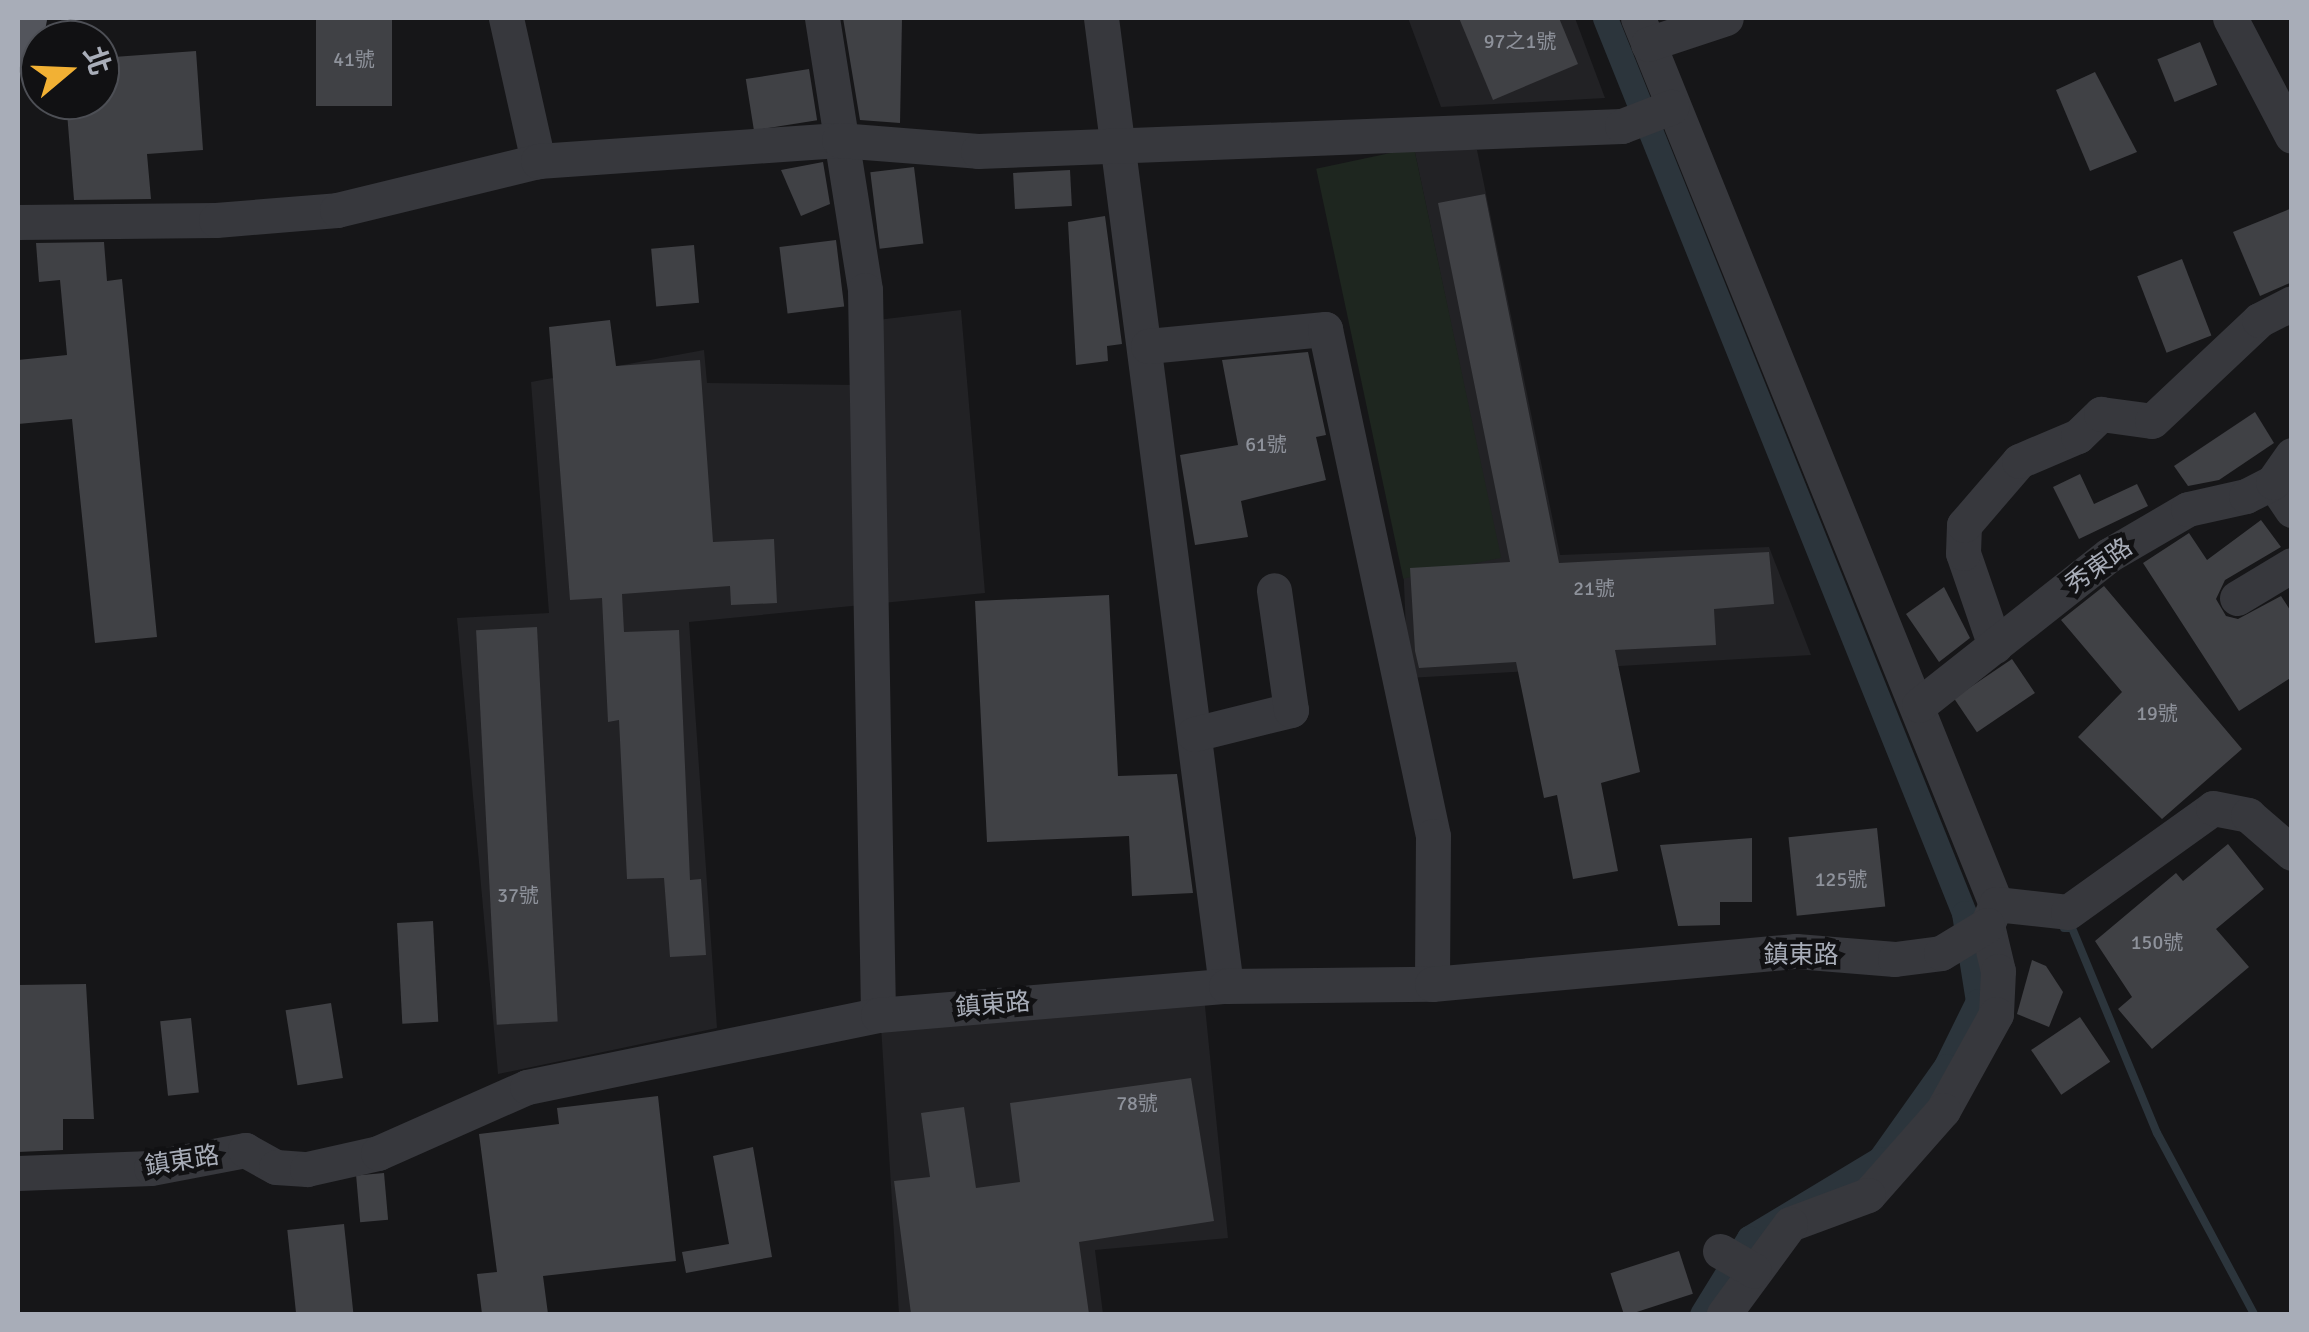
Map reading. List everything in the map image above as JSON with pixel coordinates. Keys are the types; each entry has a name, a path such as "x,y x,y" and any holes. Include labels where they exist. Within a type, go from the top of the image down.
{"main road":[{"path":"18,46 24,18"}],"street":[{"path":"506,18 538,161"},
{"path":"822,18 864,290 878,1015"},
{"path":"1101,18 1148,346 1226,986"},
{"path":"1724,1314 1790,1224 1868,1195 1943,1110 1996,1014 1998,971 1991,914 1919,705 1649,116 1643,31 1726,18"},
{"path":"2230,18 2292,136"},
{"path":"18,222 216,220 337,210 538,161 839,140 978,151 1649,116"},
{"path":"1995,646 1963,553 1964,525 2018,461 2078,436 2101,414 2152,422 2259,320 2292,303"},
{"path":"1148,346 1326,330 1432,836 1432,984"},
{"name":"秀東路","path":"1919,705 2108,555 2188,509 2246,496 2285,482"},
{"path":"2237,598 2292,564"},
{"path":"1194,734 1290,710 1274,590"},
{"path":"1991,914 2068,912 2213,808 2248,815 2292,853"},
{"name":"鎮東路","path":"18,1174 151,1168 245,1150 276,1167 307,1168 378,1153 527,1088 878,1015 1226,986 1432,984 1796,951 1895,959 1941,953 1991,914"},
{"path":"1720,1251 1754,1271"}],"shaded area":[{"path":"1408,18 1575,18 1605,98 1441,107"},
{"path":"1414,148 1477,150 1560,555 1769,547 1811,655 1408,678 1403,561 1500,557"},
{"path":"1414,148 1501,558 1403,579 1316,169"},
{"path":"961,310 985,593 689,622 717,1028 498,1074 457,618 549,613 531,382 704,350 707,383 855,385 852,323"},
{"path":"1204,996 1228,1238 1095,1250 1103,1314 899,1314 881,1026"}],"building":[{"path":"316,18 392,18 392,106 316,106"},
{"path":"843,18 902,18 900,123 860,120"},
{"path":"1459,18 1559,18 1578,64 1493,100"},
{"path":"2200,42 2217,85 2175,102 2157,59"},
{"path":"196,51 203,150 147,154 151,199 74,200 68,120 120,120 120,57"},
{"path":"809,69 817,120 754,130 746,79"},
{"path":"2095,72 2137,152 2090,171 2056,90"},
{"path":"823,162 830,204 801,216 781,170"},
{"path":"914,167 923,243 880,249 870,172"},
{"path":"1070,170 1072,206 1015,209 1013,173"},
{"path":"1485,194 1559,563 1769,552 1774,604 1714,609 1716,645 1615,650 1640,772 1601,783 1618,871 1573,879 1557,795 1544,798 1516,662 1419,668 1415,651 1410,568 1510,562 1438,203"},
{"path":"2292,208 2292,282 2260,296 2233,232"},
{"path":"1105,216 1122,344 1107,346 1108,361 1076,365 1068,222"},
{"path":"836,240 844,307 788,313 779,247"},
{"path":"104,242 107,281 122,279 157,637 95,643 72,419 18,424 18,360 67,355 60,280 39,282 36,243"},
{"path":"694,245 699,303 656,307 651,249"},
{"path":"2182,259 2211,336 2167,353 2137,276"},
{"path":"610,320 616,366 700,360 713,542 774,539 777,603 731,605 730,586 622,594 624,632 679,630 690,880 701,879 706,955 670,957 664,878 627,879 619,720 608,722 602,598 570,600 549,327"},
{"path":"1308,352 1326,435 1316,437 1326,480 1241,501 1248,537 1195,545 1180,455 1238,445 1222,360"},
{"path":"2255,412 2274,443 2219,480 2188,486 2174,466"},
{"path":"2080,474 2094,504 2137,484 2148,506 2079,539 2053,487"},
{"path":"2261,520 2281,547 2225,580 2216,599 2226,616 2238,619 2281,596 2292,613 2292,677 2239,711 2143,563 2189,533 2207,560"},
{"path":"2104,586 2242,749 2162,819 2078,737 2122,692 2061,620"},
{"path":"1944,587 1970,638 1939,662 1906,614"},
{"path":"1109,595 1118,776 1177,774 1193,893 1132,896 1129,836 987,842 975,601"},
{"path":"537,627 558,1021 497,1025 476,630"},
{"path":"2012,659 2035,693 1977,732 1954,698"},
{"path":"1877,828 1885,907 1797,916 1788,837"},
{"path":"1752,838 1752,902 1720,902 1720,925 1678,926 1660,845"},
{"path":"2228,844 2264,889 2216,929 2249,967 2152,1049 2118,1009 2132,997 2095,941 2176,873 2183,881"},
{"path":"433,921 438,1022 402,1024 397,923"},
{"path":"2032,960 2046,966 2063,992 2049,1027 2017,1014"},
{"path":"86,984 94,1119 63,1119 63,1150 18,1152 18,985"},
{"path":"331,1003 343,1078 297,1085 286,1010"},
{"path":"2080,1017 2110,1062 2061,1095 2031,1050"},
{"path":"191,1018 199,1093 168,1096 160,1021"},
{"path":"1191,1078 1214,1221 1079,1242 1089,1314 911,1314 894,1181 930,1177 921,1113 964,1107 976,1188 1020,1182 1010,1103"},
{"path":"658,1096 676,1261 543,1276 548,1314 482,1314 477,1274 497,1272 479,1134 559,1124 557,1108"},
{"path":"753,1147 772,1257 686,1273 682,1252 729,1244 713,1156"},
{"path":"384,1173 388,1220 360,1222 356,1175"},
{"path":"344,1224 353,1314 296,1314 287,1230"},
{"path":"1679,1251 1693,1294 1624,1314 1611,1273"}],"waterway":[{"path":"1605,18 1964,913 1978,1001 1946,1066 1880,1159 1749,1238 1702,1314"},
{"path":"2064,928 2072,928 2157,1133 2254,1314"}]}
